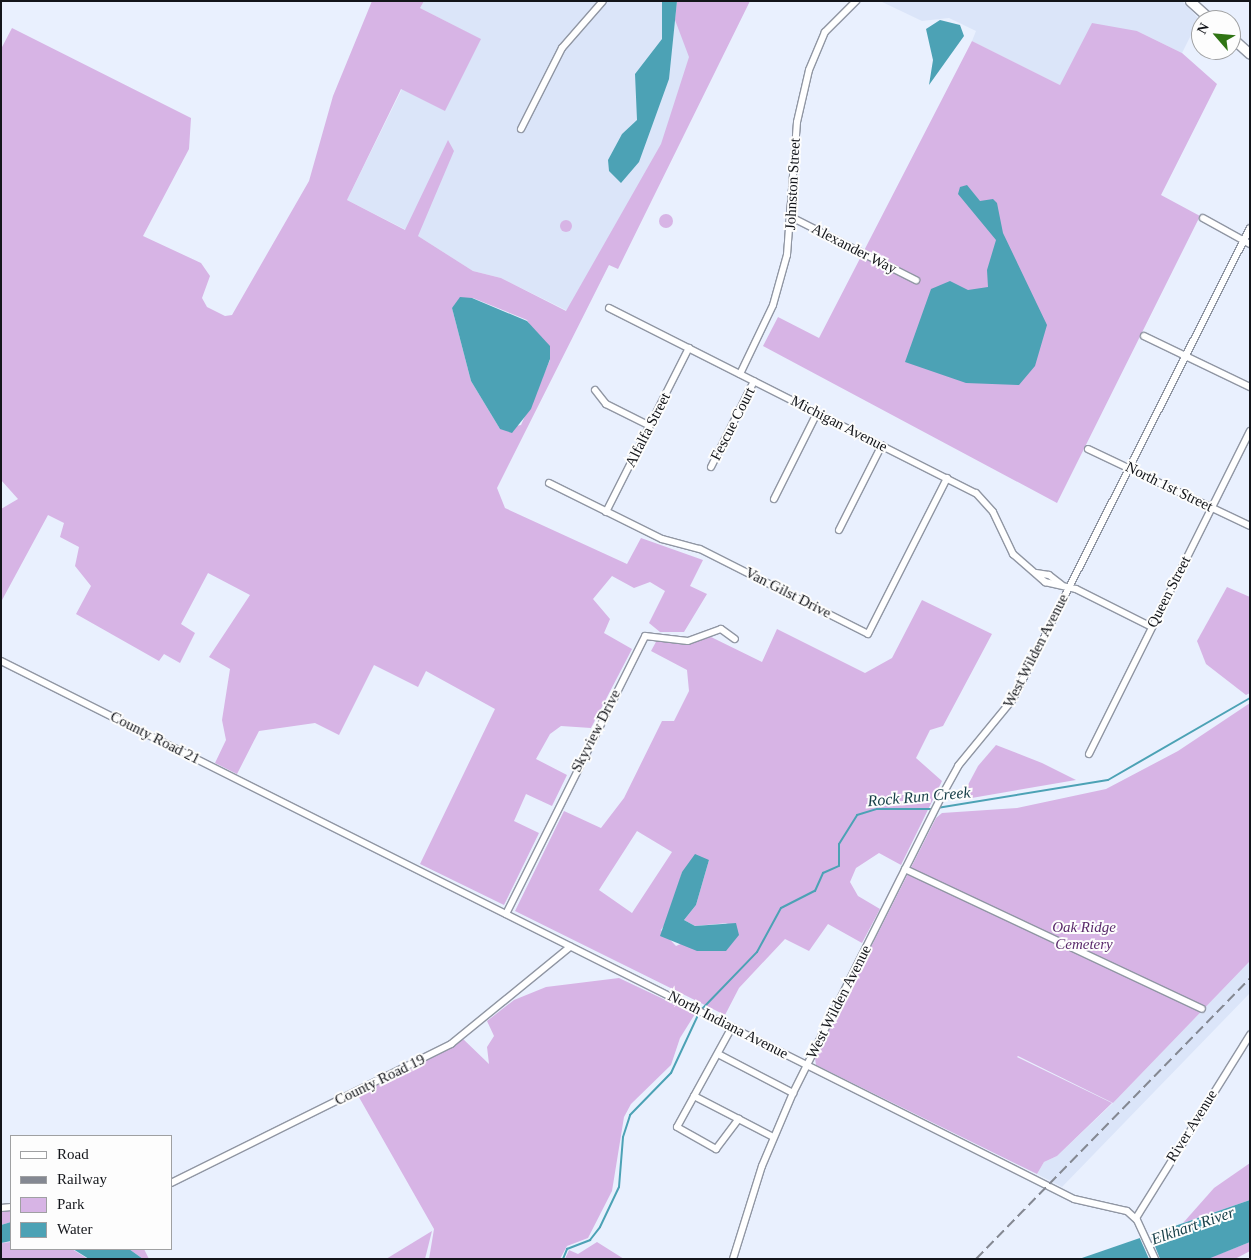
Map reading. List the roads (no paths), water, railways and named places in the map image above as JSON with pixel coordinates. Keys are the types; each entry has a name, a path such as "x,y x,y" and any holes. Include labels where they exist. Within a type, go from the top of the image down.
{"main road":[{"path":"1190,1 1200,10"}],"street":[{"path":"522,129 562,48 603,1"},
{"name":"Johnston Street","path":"740,374 773,305 793,218 796,130 809,70 825,32 856,1"},
{"name":"Alexander Way","path":"793,218 916,280"},
{"path":"1203,218 1247,242"},
{"name":"West Wilden Avenue","path":"733,1259 773,1137 793,1093 940,799 958,766 1007,709 1066,586 1129,468 1185,356 1247,242 1250,228"},
{"name":"Michigan Avenue","path":"610,308 947,478 987,503 1013,554 1053,586 1066,586 1152,627"},
{"path":"1144,336 1250,387"},
{"name":"Alfalfa Street","path":"606,512 689,348"},
{"name":"Fescue Court","path":"711,467 754,381"},
{"path":"595,390 606,404 650,426"},
{"path":"774,499 818,413"},
{"name":"Queen Street","path":"1090,754 1250,431"},
{"path":"839,530 882,445"},
{"name":"North 1st Street","path":"1088,448 1250,526"},
{"name":"Van Gilst Drive","path":"549,483 662,539 700,549 868,634 947,478"},
{"name":"Skyview Drive","path":"506,914 645,636 688,641 721,628 735,639"},
{"name":"County Road 21","path":"1,661 309,814"},
{"name":"North Indiana Avenue","path":"309,814 1074,1199 1117,1206 1136,1218"},
{"path":"905,869 1202,1009"},
{"name":"County Road 19","path":"172,1183 451,1044 570,947"},
{"path":"732,1027 677,1127 712,1148 721,1145 739,1119"},
{"name":"River Avenue","path":"1136,1218 1250,1035"},
{"path":"718,1054 793,1093"},
{"path":"694,1096 773,1137"},
{"path":"1136,1218 1155,1259"}],"water":[{"path":"662,1 677,1 669,79 639,162 621,183 609,171 608,160 622,134 637,120 635,74 662,39"},
{"path":"940,20 960,25 964,36 929,85 933,60 926,29"},
{"path":"967,185 980,201 993,199 997,203 1003,233 1047,325 1035,366 1019,385 966,383 905,362 931,289 950,281 968,290 988,287 987,270 996,240 958,194 960,187"},
{"path":"460,297 472,298 527,321 550,346 550,359 531,409 512,433 500,429 471,381 452,308"},
{"path":"695,854 709,860 696,905 684,920 695,926 736,923 739,935 726,951 697,951 660,936 682,872"},
{"name":"Elkhart River","path":"1250,1200 1250,1242 1208,1259 1079,1259"},
{"path":"10,1222 10,1241 1,1243 1,1225"},
{"path":"75,1250 130,1250 143,1259 89,1259"}],"waterway":[{"name":"Rock Run Creek","path":"937,808 1108,780 1250,698"},
{"name":"Rock Run Creek","path":"702,1009 757,952 781,908 815,891 823,873 839,866 839,844 857,815 877,809 932,809"},
{"name":"Rock Run Creek","path":"563,1259 567,1249 590,1240 600,1227 619,1187 623,1137 630,1115 671,1073 699,1013"}],"railway":[{"path":"976,1259 1250,978"}],"park label":[{"name":"Oak Ridge Cemetery","path":"1084,936"}]}
